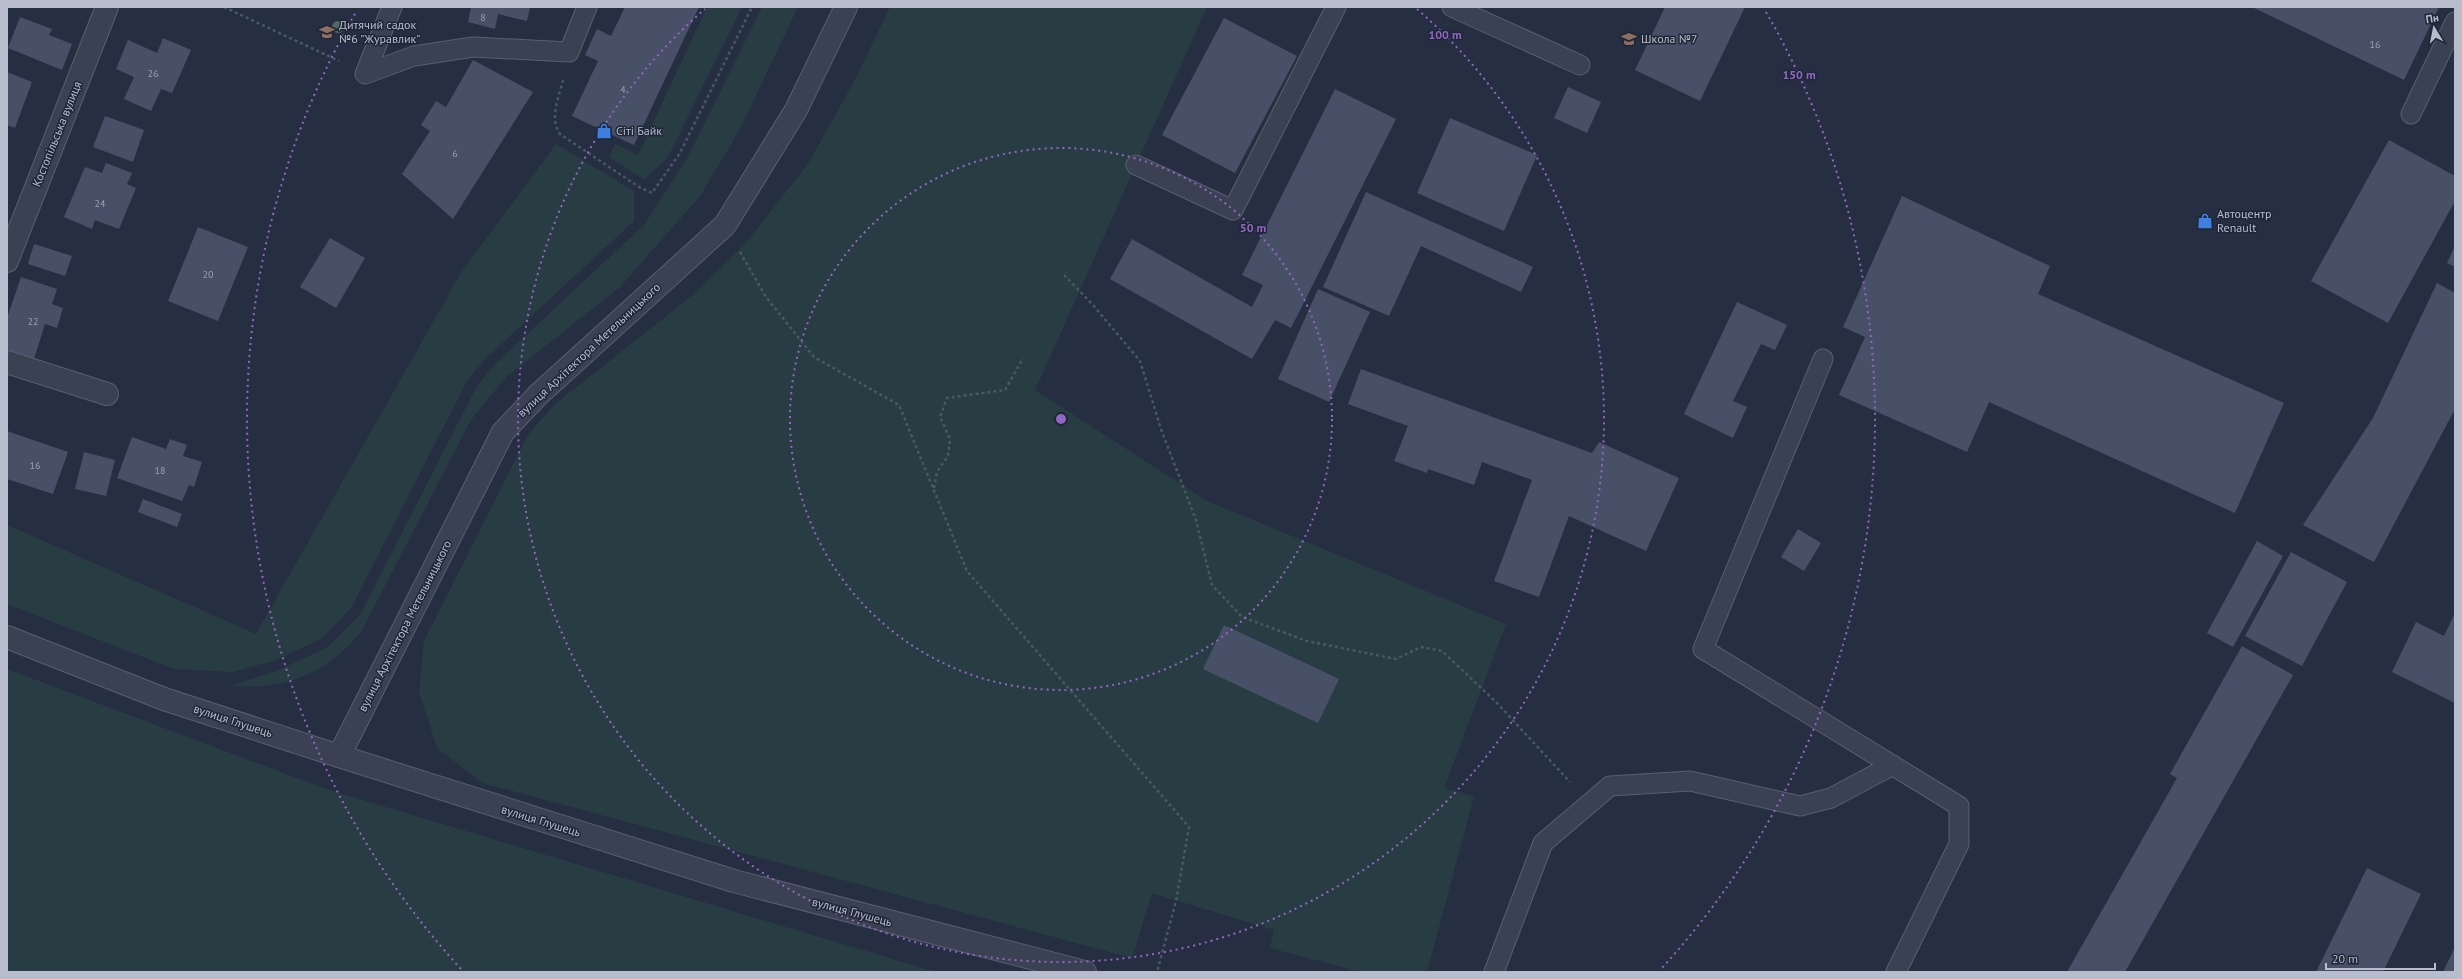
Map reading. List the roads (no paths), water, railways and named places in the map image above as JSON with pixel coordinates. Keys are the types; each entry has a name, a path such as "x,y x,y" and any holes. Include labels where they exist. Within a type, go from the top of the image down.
{"street":[{"name":"Костопільська вулиця","path":"7,261 107,7"},
{"name":"вулиця Архітектора Метельницького","path":"339,756 503,432 538,395 725,225 796,110 846,7"},
{"path":"7,362 108,394"},
{"name":"вулиця Глушець","path":"7,637 164,699 734,881 1085,972"}],"lane":[{"path":"392,7 365,74 414,56 473,47 569,52 587,7"},
{"path":"1136,165 1233,210 1336,7"},
{"path":"1452,7 1580,65"},
{"path":"2411,114 2455,22"},
{"path":"1823,359 1702,649 1959,806 1959,844 1896,972"},
{"path":"1494,972 1544,843 1610,786 1690,781 1800,806 1832,798 1893,765"}],"place":[{"name":"Дитячий садок №6 \"Журавлик\"","path":"327,32"},
{"name":"Школа №7","path":"1629,39"},
{"name":"Сіті Байк","path":"604,131"},
{"name":"Автоцентр Renault","path":"2205,221"}]}
